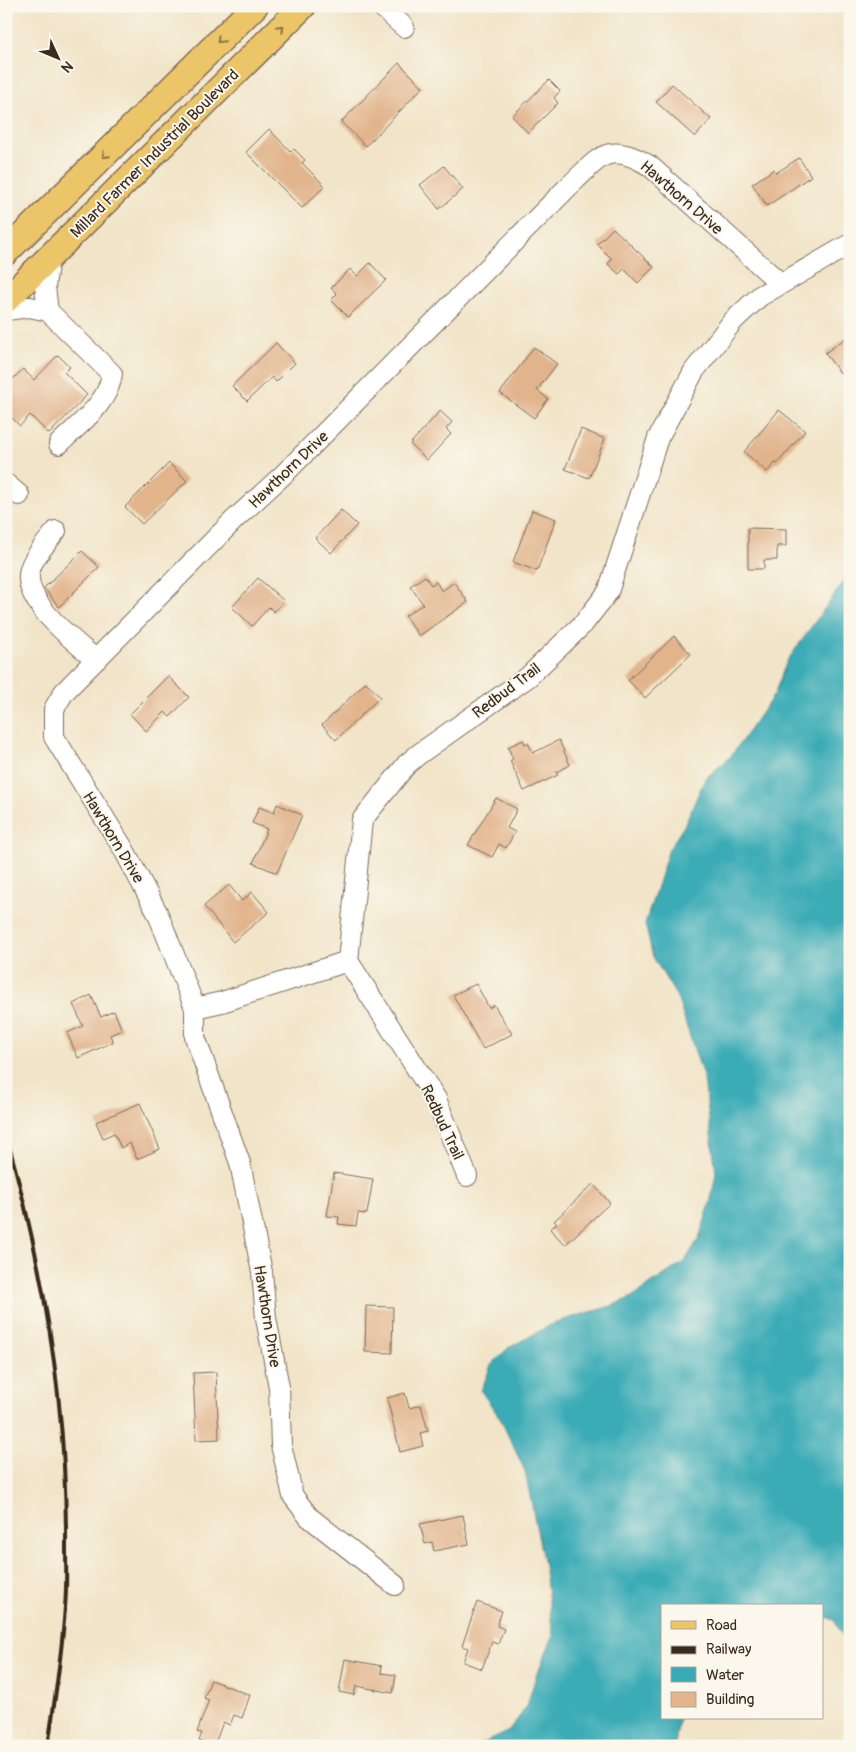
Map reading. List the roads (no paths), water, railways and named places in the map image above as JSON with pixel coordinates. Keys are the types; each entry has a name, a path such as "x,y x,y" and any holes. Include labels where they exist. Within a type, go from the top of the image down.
{"main road":[{"name":"Millard Farmer Industrial Boulevard","path":"6,252 255,6"},
{"name":"Millard Farmer Industrial Boulevard","path":"6,300 303,6"}],"street":[{"path":"381,6 404,28"},
{"name":"Hawthorn Drive","path":"395,1585 309,1517 293,1496 282,1445 279,1387 266,1318 262,1272 240,1163 195,1037 195,1008 158,914 123,848 54,737 54,709 64,692 236,519 284,474 566,189 598,160 614,152 631,155 650,166 780,283"},
{"name":"Redbud Trail","path":"468,1176 436,1099 348,961 362,820 407,764 528,677 584,623 608,592 658,438 694,371 733,321 760,296 850,244"},
{"path":"48,311 45,287 49,258"},
{"path":"6,310 30,307 48,311 112,374 110,388 102,401 59,444"},
{"path":"56,531 31,566 29,584 33,598 96,660"},
{"path":"195,1008 222,1002 348,961"}],"water":[{"path":"850,573 850,1640 843,1636 834,1620 824,1616 824,1604 661,1604 661,1720 679,1720 675,1746 477,1746 509,1731 527,1706 536,1676 553,1636 545,1570 525,1471 500,1418 481,1391 491,1365 508,1348 556,1322 611,1306 630,1298 685,1261 699,1238 710,1204 716,1173 704,1079 677,997 653,957 645,924 669,849 684,826 705,779 731,756 774,695 787,661"}],"railway":[{"path":"6,1135 20,1185 42,1287 51,1338 62,1442 65,1494 66,1592 56,1694 48,1746"}]}
